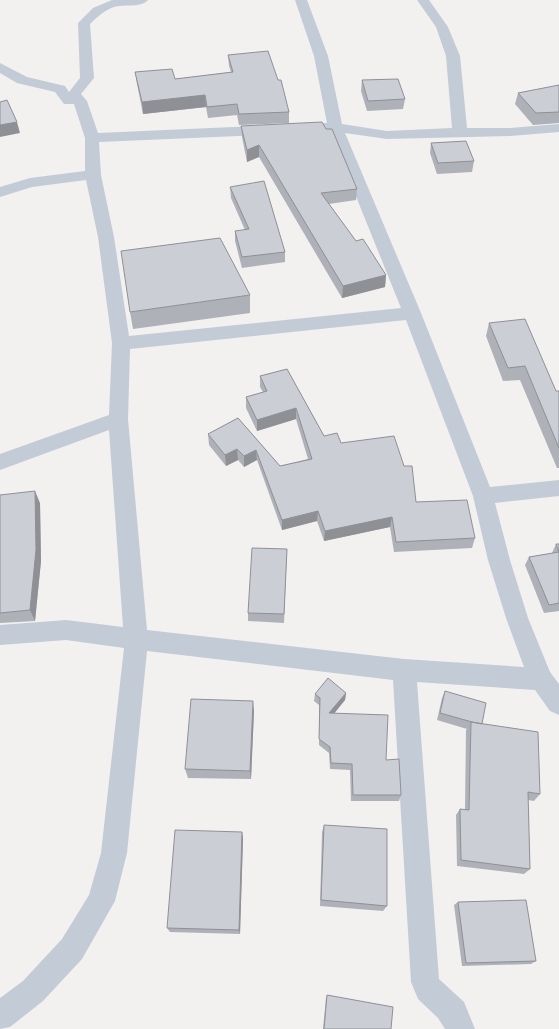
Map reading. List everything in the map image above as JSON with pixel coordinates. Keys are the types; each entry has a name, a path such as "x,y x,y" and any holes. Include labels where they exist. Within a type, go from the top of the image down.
{"street":[{"path":"69,101 87,78 84,23 93,13 110,3 142,0"},
{"path":"301,0 321,56 335,127 412,313 483,496 499,560 517,618 541,679 559,703"},
{"path":"423,0 442,27 453,56 460,132"},
{"path":"0,67 22,80 60,89 69,101"},
{"path":"0,1017 33,991 72,949 101,901 114,853 136,640 118,418 121,343 106,237 93,175 92,138 80,102 76,97 69,101"},
{"path":"92,138 335,127 387,135 460,132 510,132 559,128"},
{"path":"0,192 30,183 93,175"},
{"path":"121,343 412,313"},
{"path":"0,462 118,418"},
{"path":"483,496 559,488"},
{"path":"0,635 66,630 136,640 404,670 541,679"},
{"path":"404,670 425,982 427,988 450,1007 456,1015 460,1029"}],"building":[{"path":"268,51 278,80 281,80 289,112 239,114 237,104 207,107 205,95 142,102 135,72 172,69 175,79 233,72 228,55"},
{"path":"398,79 405,99 368,101 362,80"},
{"path":"559,85 559,112 536,113 518,93"},
{"path":"7,100 17,122 0,125 0,102"},
{"path":"322,122 326,129 332,129 357,189 321,193 356,241 363,239 386,275 343,286 259,145 247,150 241,126"},
{"path":"466,141 474,161 438,163 431,143"},
{"path":"264,181 285,252 242,257 235,231 249,229 230,187"},
{"path":"220,238 250,295 130,312 121,251"},
{"path":"525,319 556,391 559,391 559,448 525,366 508,368 489,323"},
{"path":"287,369 324,436 337,433 341,443 394,436 404,466 412,466 416,502 467,500 475,538 396,542 392,517 325,531 318,511 282,520 256,450 244,456 237,449 225,455 208,434 238,418 280,466 312,459 296,408 257,420 246,397 267,391 260,376"},
{"path":"35,491 36,550 30,610 0,613 0,495"},
{"path":"556,544 559,544 559,552"},
{"path":"252,548 287,549 284,614 248,613"},
{"path":"559,552 559,603 549,605 529,557"},
{"path":"328,678 346,693 329,713 388,715 386,760 399,759 401,795 353,795 352,764 331,763 330,747 319,739 320,698 315,694"},
{"path":"445,691 486,703 482,724 440,713"},
{"path":"191,699 253,701 250,771 185,769"},
{"path":"471,722 538,732 540,794 528,792 530,869 461,860 460,809 469,810"},
{"path":"324,825 387,829 387,906 321,900"},
{"path":"175,830 242,832 239,930 167,928"},
{"path":"526,900 536,961 466,963 458,902"},
{"path":"327,995 393,1007 391,1029 324,1029"}]}
